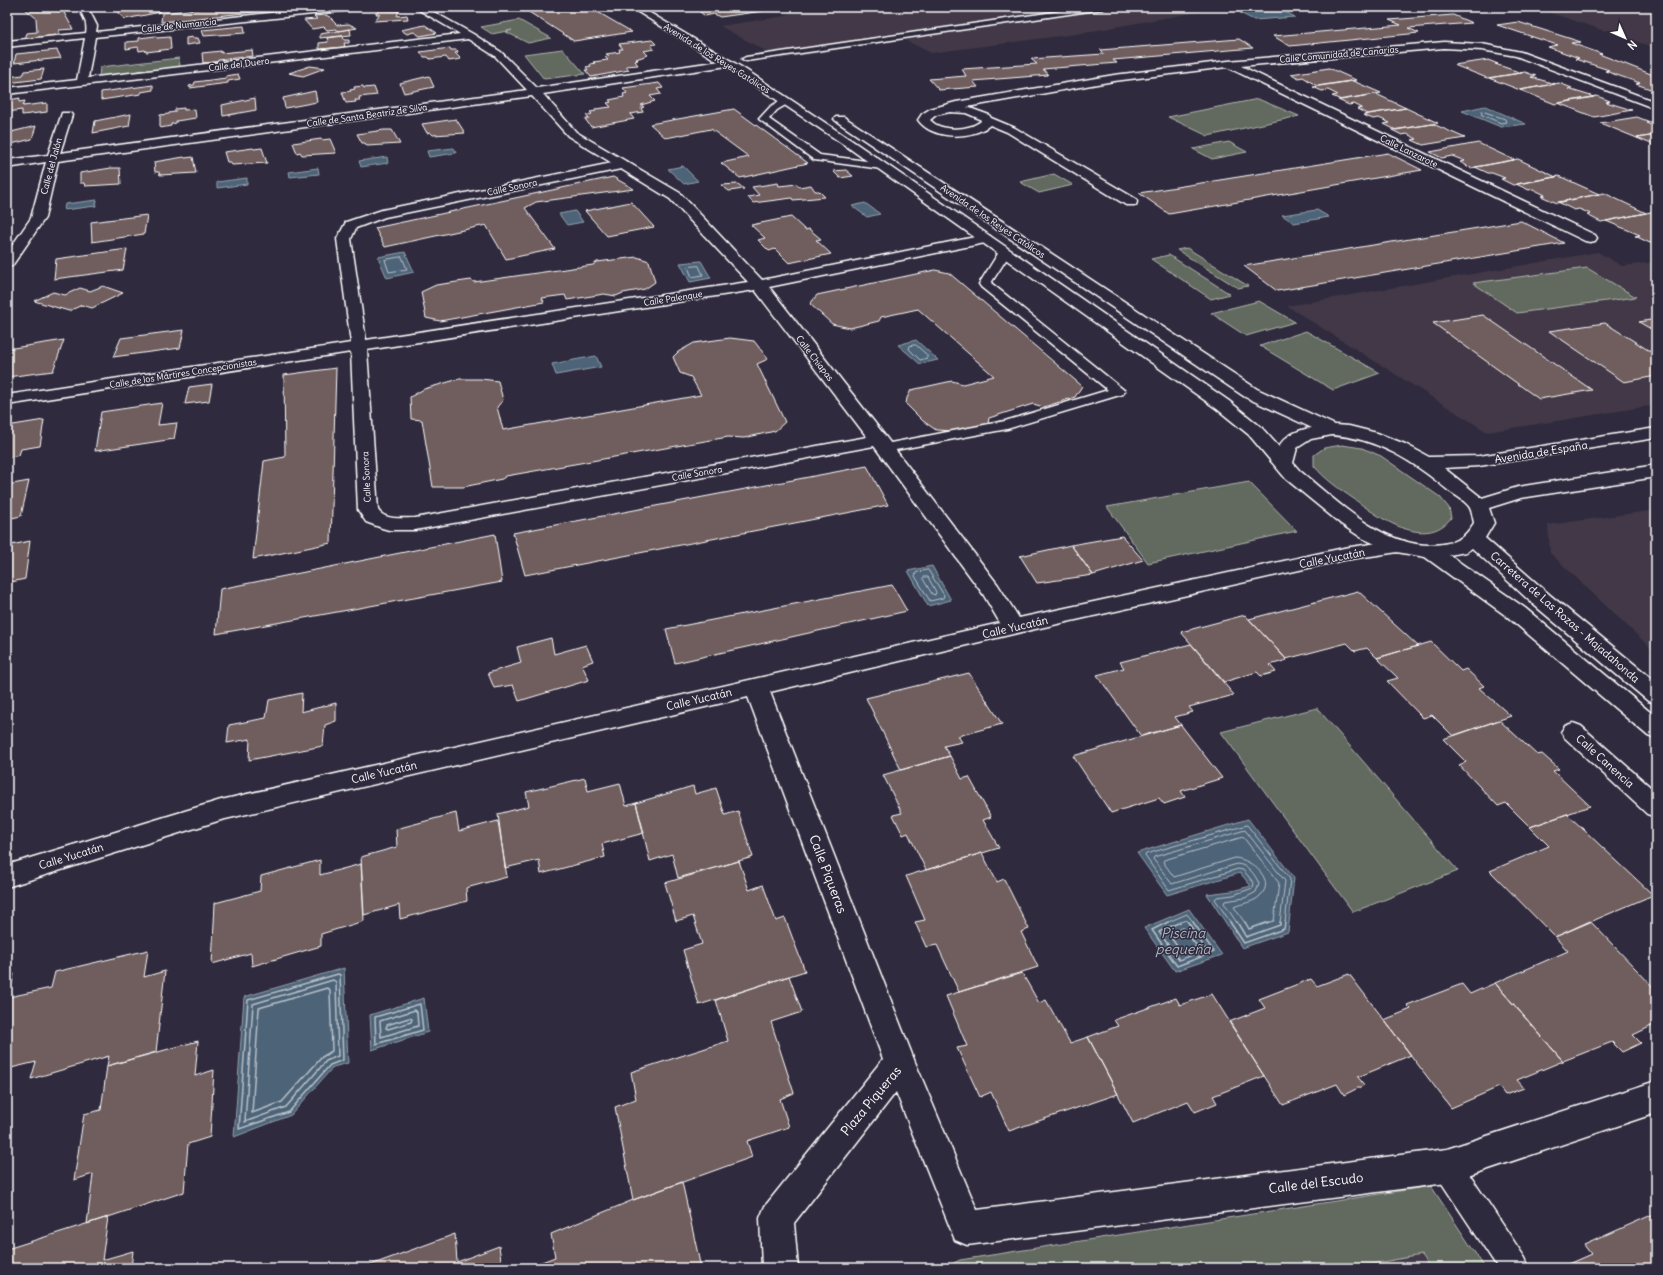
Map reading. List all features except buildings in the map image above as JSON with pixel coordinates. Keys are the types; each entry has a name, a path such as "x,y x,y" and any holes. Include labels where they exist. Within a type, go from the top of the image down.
{"street":[{"path":"82,7 85,10 92,26 82,82"},
{"name":"Calle de Numancia","path":"7,44 351,7"},
{"name":"Calle Chiapas","path":"418,7 470,36 498,54 535,92 572,134 675,196 759,285 882,444 991,590 1013,627"},
{"name":"Avenida de los Reyes Católicos","path":"634,7 727,63 786,101 1005,252 1170,370 1223,405 1255,431 1293,475 1348,520 1369,534 1398,546"},
{"name":"Calle del Duero","path":"7,91 60,89 82,82 470,36"},
{"name":"Calle Comunidad de Canarias","path":"934,111 956,105 1114,78 1228,64 1444,45 1482,47 1518,54 1656,106"},
{"name":"Avenida de los Reyes Católicos","path":"742,57 758,67"},
{"name":"Calle de Santa Beatriz de Silva","path":"7,164 535,92 727,63"},
{"name":"Calle Lanzarote","path":"1228,64 1590,238"},
{"name":"Calle Comunidad de Canarias","path":"984,121 997,106 1015,96"},
{"path":"984,121 959,131 936,128 926,123 924,120 934,111 960,109 976,112 984,121 1011,130 1131,202"},
{"name":"Avenida de los Reyes Católicos","path":"831,113 1251,393 1332,430"},
{"name":"Calle del Jalón","path":"7,263 38,218 53,158 66,115"},
{"name":"Calle Sonora","path":"622,165 382,214 351,225 344,239 360,346 368,510 373,518 389,524 415,524 882,444"},
{"name":"Calle Palenque","path":"360,346 759,285 985,239"},
{"name":"Calle de los Mártires Concepcionistas","path":"7,400 360,346"},
{"path":"1284,463 1289,446 1306,434 1332,430 1348,431 1371,437 1399,448 1426,463 1479,505 1484,523 1474,539 1459,547 1431,552 1398,546"},
{"name":"Avenida de España","path":"1426,463 1479,462 1656,433"},
{"path":"1479,505 1518,493 1656,471"},
{"name":"Carretera de Las Rozas - Majadahonda","path":"1474,539 1542,600 1656,695"},
{"name":"Calle Yucatán","path":"7,876 221,810 1013,627 1344,554 1398,546"},
{"path":"1431,552 1517,613 1656,730"},
{"name":"Calle Piqueras","path":"756,686 900,1062"},
{"name":"Calle Canencia","path":"1573,732 1656,807"},
{"name":"Plaza Piqueras","path":"780,1268 778,1218 900,1062 967,1228"},
{"name":"Calle del Escudo","path":"967,1228 1447,1166 1656,1097"}],"lane":[{"path":"742,57 1103,7"},
{"path":"786,101 774,108 764,119 817,158 882,166"},
{"path":"882,444 1007,424 1118,391 985,284 1005,252"},
{"path":"1447,1166 1515,1268"}],"shaded area":[{"path":"795,7 1262,7 1215,9 1076,34 931,53 905,40 780,59 720,26 785,16"},
{"path":"1533,7 1656,7 1656,48"},
{"path":"1598,252 1622,266 1656,262 1656,405 1487,432 1287,306"},
{"path":"1656,510 1656,653 1550,553 1548,525"},
{"path":"1421,1255 1430,1268 1349,1268"}],"green space":[{"path":"519,20 551,38 528,43 506,32 512,30 492,34 481,27"},
{"path":"563,49 585,74 544,79 524,54"},
{"path":"179,58 180,67 99,77 100,67"},
{"path":"1258,99 1299,116 1208,136 1168,117"},
{"path":"1229,142 1247,152 1212,159 1193,149"},
{"path":"1054,174 1073,185 1039,193 1020,182"},
{"path":"1187,248 1248,286 1238,288 1177,250"},
{"path":"1169,255 1230,294 1211,299 1151,259"},
{"path":"1587,268 1636,297 1517,313 1473,283"},
{"path":"1259,301 1295,322 1246,336 1211,313"},
{"path":"1306,331 1380,373 1333,390 1260,346"},
{"path":"1342,445 1362,448 1381,456 1440,497 1449,508 1451,518 1440,527 1428,531 1415,531 1402,528 1388,522 1376,514 1332,484 1314,466 1314,455 1324,448"},
{"path":"1249,482 1297,531 1148,563 1107,507"},
{"path":"1317,708 1458,871 1353,912 1221,732"},
{"path":"1431,1186 1485,1268 1430,1268 1421,1255 1349,1268 943,1268 960,1260"}],"water":[{"path":"1280,9 1295,17 1254,20 1240,13"},
{"path":"1485,106 1526,124 1501,127 1462,111"},
{"path":"454,148 456,153 429,157 427,151"},
{"path":"387,157 388,163 361,167 359,161"},
{"path":"683,166 698,181 684,184 668,169"},
{"path":"318,168 319,174 290,177 289,172"},
{"path":"247,178 247,184 217,188 217,182"},
{"path":"97,200 96,206 64,210 65,204"},
{"path":"865,203 880,214 867,217 852,206"},
{"path":"1317,210 1329,217 1294,223 1282,215"},
{"path":"575,211 583,222 567,225 559,214"},
{"path":"405,252 414,272 387,278 378,257"},
{"path":"701,261 711,278 690,282 680,263"},
{"path":"916,340 938,360 920,364 898,345"},
{"path":"596,356 601,367 556,375 552,364"},
{"path":"932,566 951,600 928,606 908,571"},
{"path":"1248,819 1294,878 1288,932 1242,948 1207,894 1232,891 1251,886 1240,873 1167,895 1137,853"},
{"name":"Piscina pequeña","path":"1189,909 1222,955 1175,971 1144,928"},
{"path":"344,968 348,1063 333,1067 291,1115 234,1137 244,997"},
{"path":"424,998 428,1032 372,1050 370,1015"}]}
